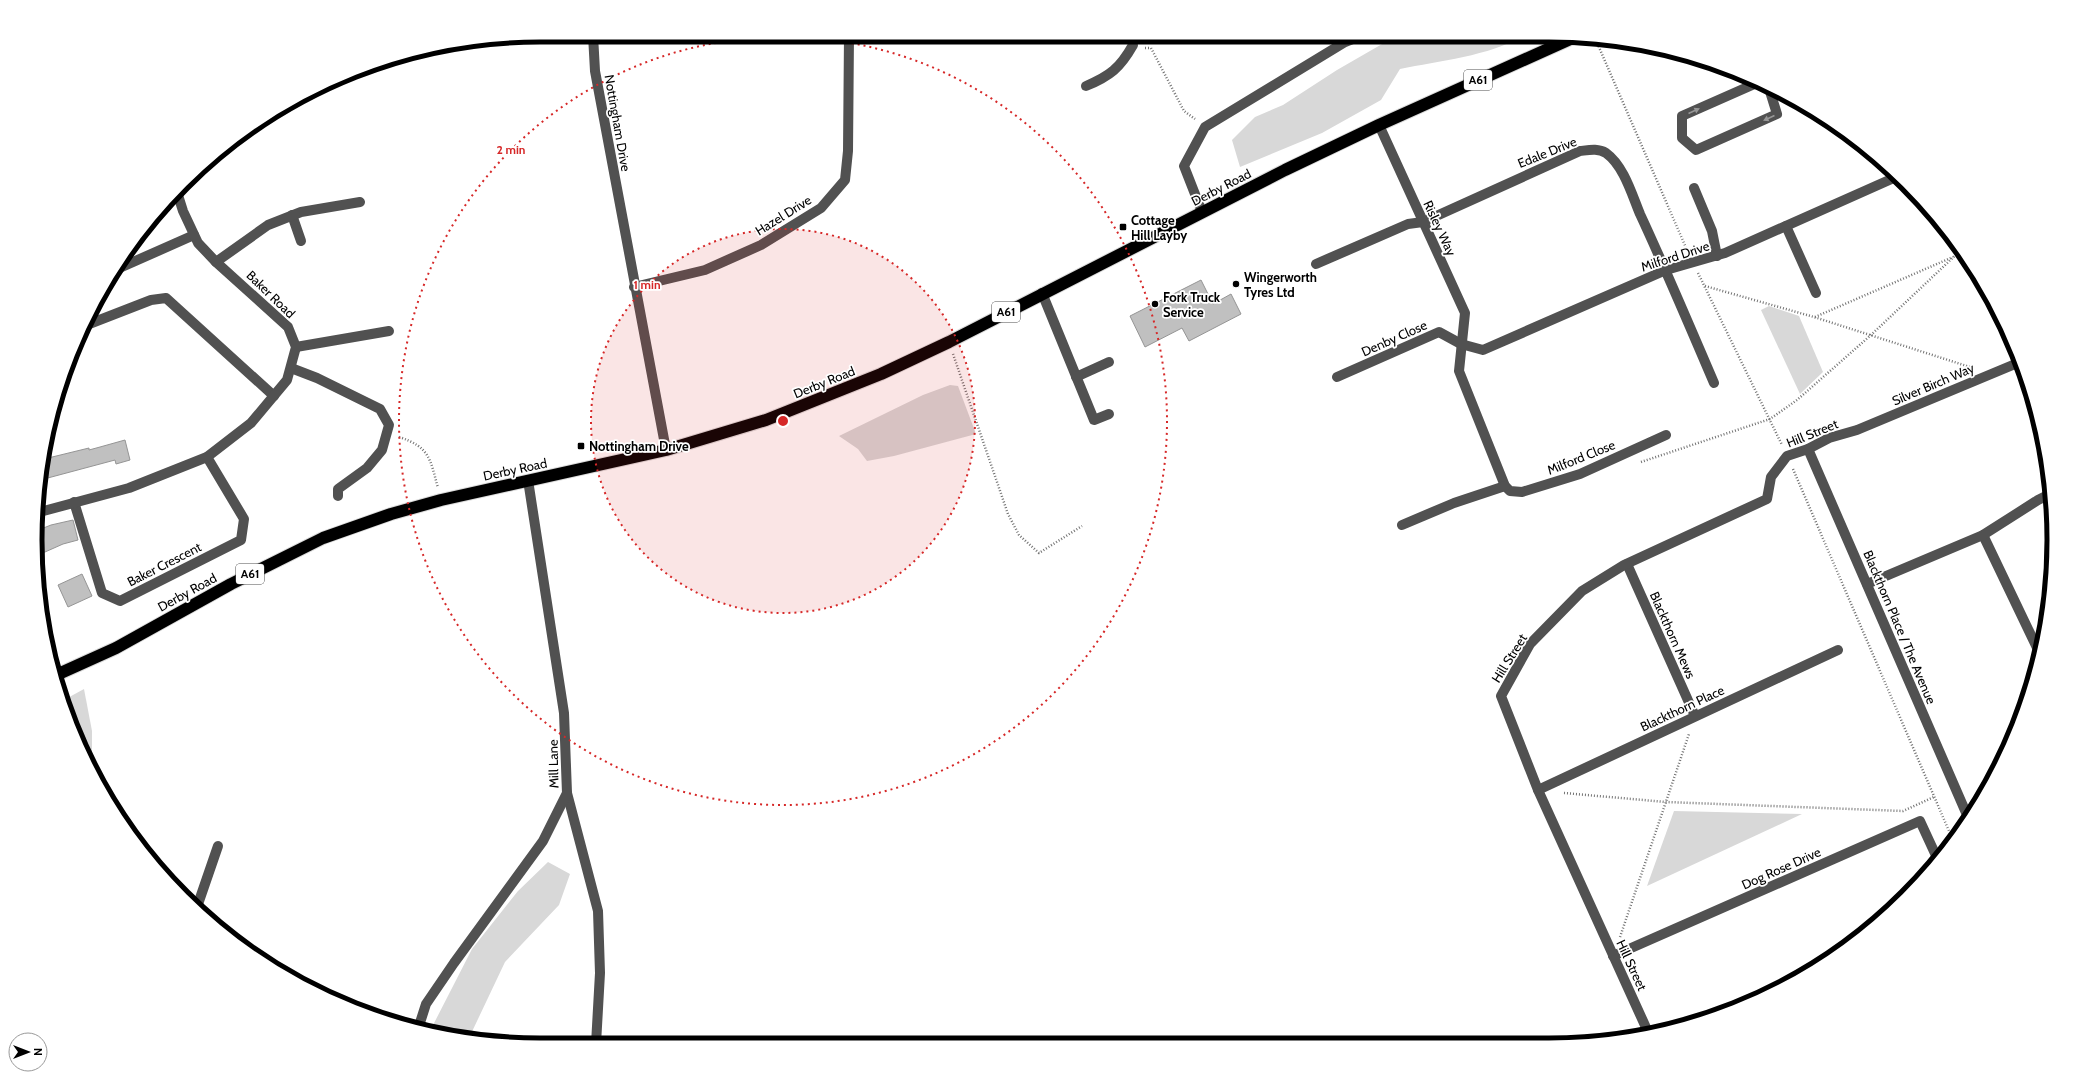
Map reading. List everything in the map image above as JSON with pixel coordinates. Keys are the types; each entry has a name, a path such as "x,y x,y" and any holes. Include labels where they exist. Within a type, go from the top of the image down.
{"highway":[{"name":"Derby Road","path":"60,673 116,648 231,584 323,538 391,514 441,500 528,480 612,464 666,450 766,420 882,374 949,342 1202,212 1379,125 1563,42"}],"street":[{"name":"Nottingham Drive","path":"594,42 595,71 634,286 666,450"},
{"name":"Hazel Drive","path":"634,286 705,270 761,245 821,208 845,180 848,151 850,42"},
{"path":"1202,212 1184,166 1205,127 1345,42"},
{"path":"1086,86 1115,71 1123,63 1132,43"},
{"path":"1752,85 1682,116 1682,138 1696,150 1777,114 1771,94"},
{"name":"Risley Way","path":"1379,125 1466,313 1461,344"},
{"name":"Edale Drive","path":"1316,264 1408,224 1423,222 1580,151 1595,149 1606,153 1616,164 1666,270 1714,383"},
{"name":"Milford Drive","path":"1461,344 1483,350 1666,270 1717,256 1891,178"},
{"path":"1694,188 1712,231 1717,256"},
{"name":"Baker Road","path":"179,198 183,211 198,243 216,262 288,327 296,347"},
{"path":"216,262 268,225 292,215 360,202"},
{"path":"292,215 301,241"},
{"path":"1786,226 1816,293"},
{"path":"125,265 194,235"},
{"path":"1042,293 1094,420 1109,414"},
{"path":"92,323 151,300 166,298 274,396"},
{"path":"43,511 129,488 208,457 251,423 287,380 296,347 389,331"},
{"name":"Denby Close","path":"1337,378 1439,332 1461,344"},
{"path":"1402,525 1454,503 1505,486 1459,371 1461,344"},
{"path":"1076,377 1109,362"},
{"name":"Silver Birch Way","path":"1857,430 2015,364"},
{"path":"291,368 317,378 380,409 389,425 382,450 367,468 338,489 338,496"},
{"name":"Hill Street","path":"1646,1028 1538,790 1501,696 1530,644 1582,591 1627,564 1767,499 1771,477 1787,456 1808,449 1829,438 1857,430"},
{"name":"Milford Close","path":"1505,486 1510,491 1522,492 1580,474 1666,435"},
{"name":"Blackthorn Place / The Avenue","path":"1808,449 1966,812"},
{"name":"Baker Crescent","path":"74,502 102,593 120,601 241,540 244,519 208,457"},
{"name":"Mill Lane","path":"420,1023 426,1004 543,841 567,793 564,713 528,480"},
{"path":"1867,584 1983,535 2045,496"},
{"path":"1983,535 2037,638"},
{"name":"Blackthorn Mews","path":"1627,564 1695,716"},
{"name":"Blackthorn Place","path":"1538,790 1838,650"},
{"path":"567,793 598,910 600,973 596,1038"},
{"name":"Dog Rose Drive","path":"1613,956 1920,820 1935,853"},
{"path":"199,902 218,846"}],"path":[{"path":"1132,43 1151,48 1184,111 1205,127"},
{"path":"1597,44 1693,263 1770,418 1950,834"},
{"path":"1814,318 1956,255"},
{"path":"1634,464 1770,418 1797,400 1871,335 1956,255"},
{"path":"1704,286 1871,335 1992,374"},
{"path":"949,342 1008,514 1019,536 1039,553 1082,526"},
{"path":"1613,956 1695,716"},
{"path":"1560,792 1666,802 1903,811 1934,797"}],"shaded area":[{"path":"1386,42 1512,42 1479,53 1400,69 1381,100 1322,133 1240,167 1232,140 1255,117 1283,105 1337,70"},
{"path":"1769,306 1799,316 1823,372 1800,394 1761,310"},
{"path":"950,385 958,386 976,434 894,456 867,461 858,449 839,436 923,395"},
{"path":"84,689 92,731 92,758 80,731 67,698"},
{"path":"1674,811 1802,814 1647,886"},
{"path":"548,862 570,874 559,905 505,962 471,1033 433,1026 472,949 518,891"}],"building":[{"path":"1201,280 1213,304 1231,294 1241,314 1189,341 1182,328 1145,347 1130,316"},
{"path":"125,440 130,460 116,464 115,460 46,479 49,458 89,448 89,450"},
{"path":"73,520 78,540 63,544 42,553 42,528"},
{"path":"82,574 92,596 68,607 58,585"}],"place":[{"name":"Cottage Hill Layby","path":"1123,227"},
{"name":"Wingerworth Tyres Ltd","path":"1236,284"},
{"name":"Fork Truck Service","path":"1155,304"},
{"name":"Nottingham Drive","path":"581,446"}]}
